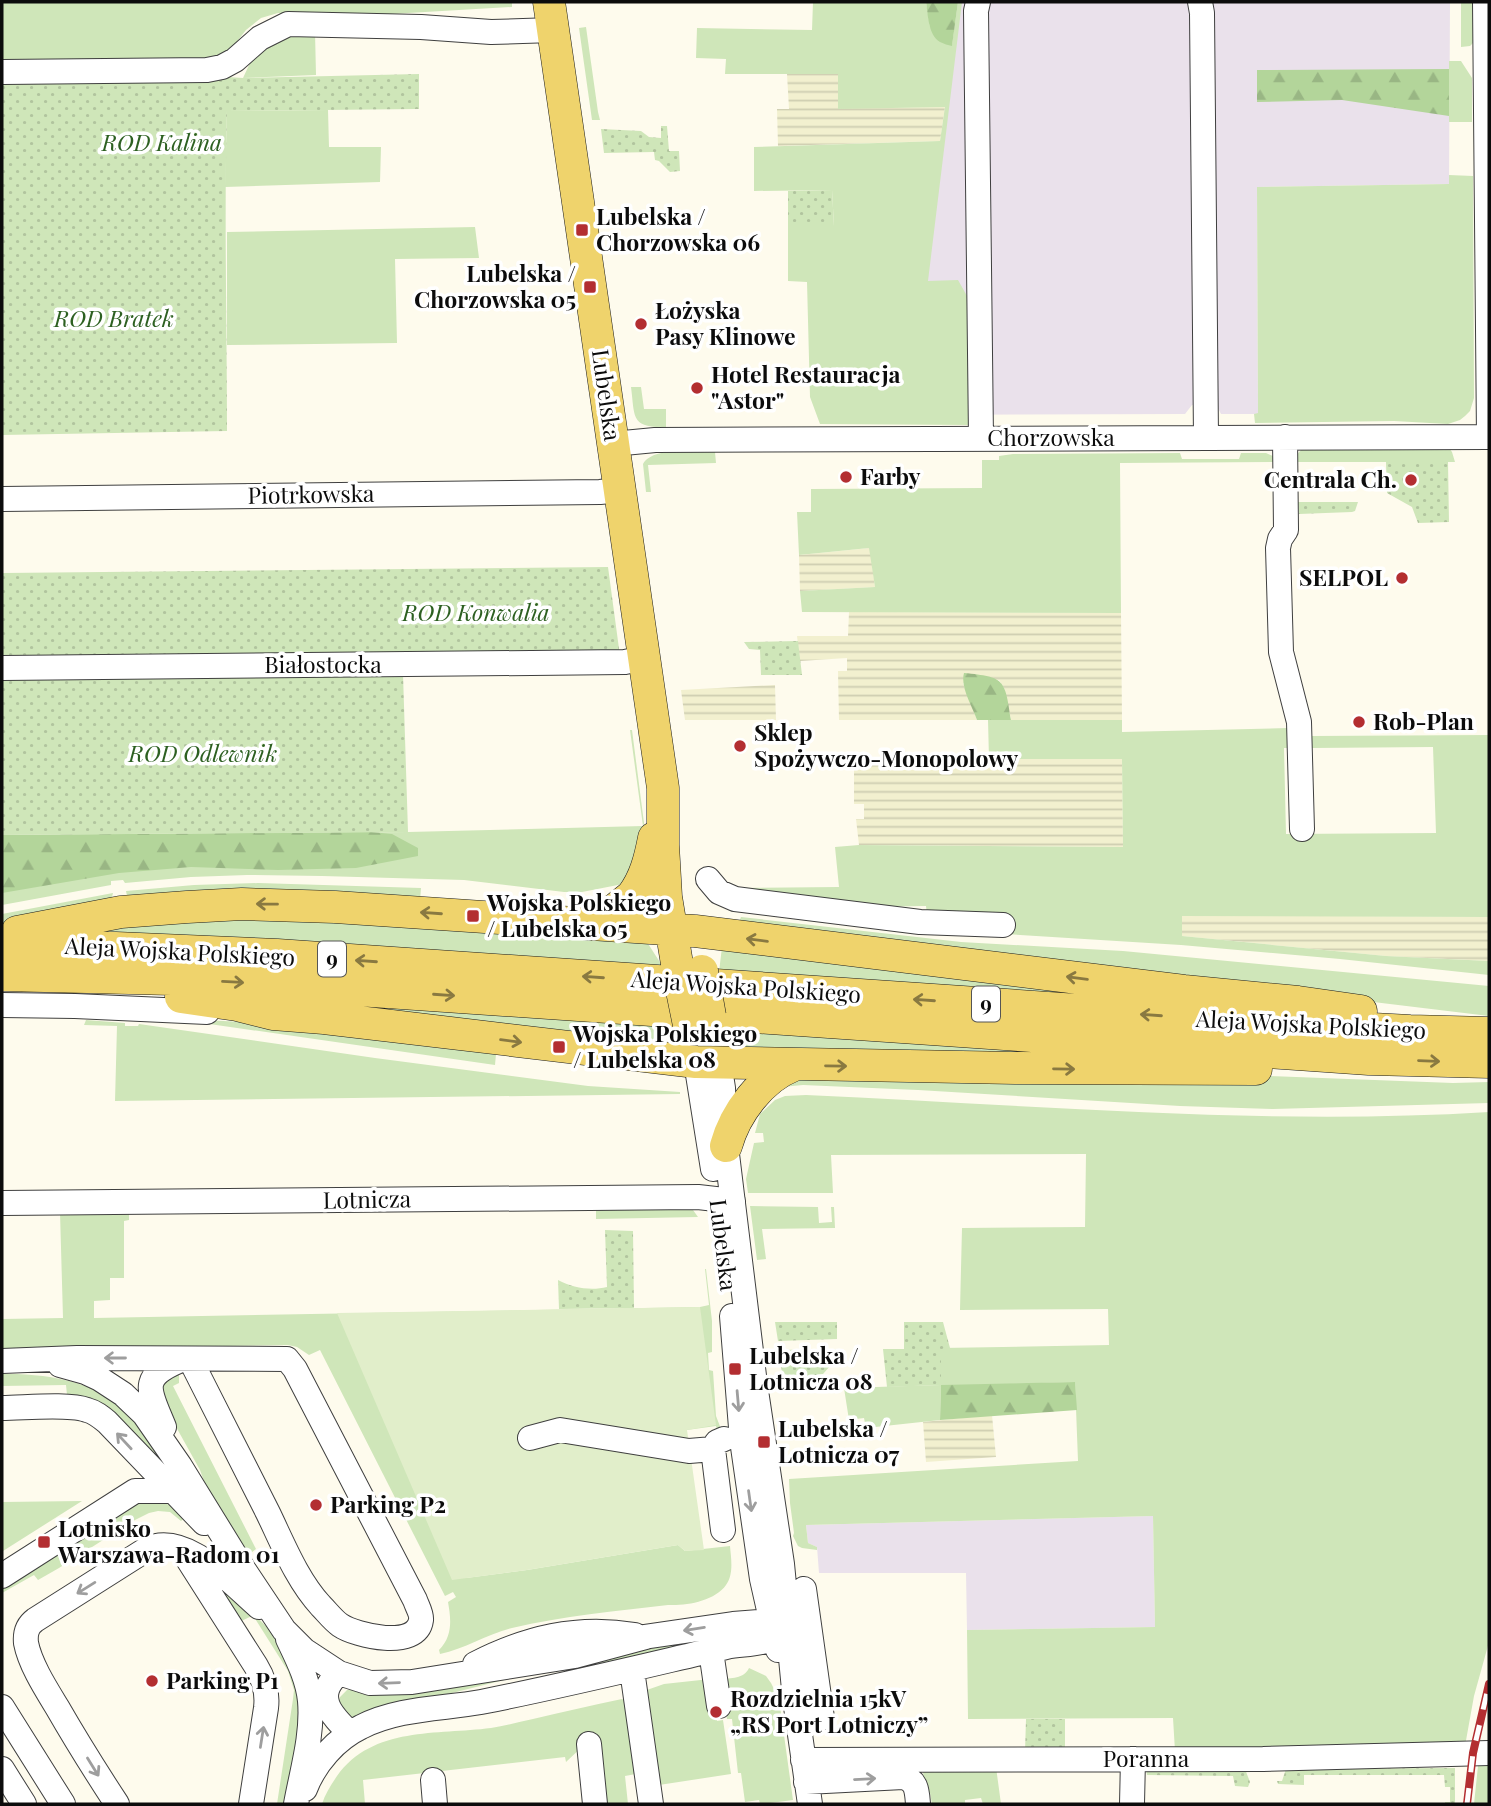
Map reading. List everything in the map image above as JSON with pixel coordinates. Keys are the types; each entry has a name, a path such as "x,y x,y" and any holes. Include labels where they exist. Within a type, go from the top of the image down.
{"main road":[{"name":"Lubelska","path":"551,16 663,788 679,843 705,880 683,930"},
{"name":"Lubelska","path":"663,788 663,845 683,930 708,1062"},
{"path":"597,925 632,896 644,875 663,788"},
{"path":"2,935 121,912 242,904 324,906 683,930 1184,991 1298,1002 1382,1014 1458,1033"},
{"name":"Aleja Wojska Polskiego","path":"2,945 264,954 1271,1024 1489,1033"},
{"name":"Aleja Wojska Polskiego","path":"2,975 270,984 1369,1059 1489,1062"},
{"path":"66,976 237,1005 273,1014 708,1062 1239,1070 1369,1059"},
{"path":"726,1146 732,1129 751,1097 774,1075 794,1065"}],"street":[{"path":"978,2 981,438"},
{"path":"1200,2 1206,437"},
{"path":"1485,2 1488,99 1489,437"},
{"path":"2,72 207,70 228,64 260,38 288,24 421,27 491,32 551,16"},
{"path":"1285,437 1286,530 1278,548 1279,612 1283,660 1299,715 1302,829"},
{"name":"Chorzowska","path":"612,444 655,440 1489,437"},
{"name":"Piotrkowska","path":"2,499 619,490"},
{"name":"Białostocka","path":"2,668 625,662 644,658"},
{"path":"705,880 719,892 735,899 920,922 1003,925"},
{"path":"2,1005 273,1014"},
{"name":"Lubelska","path":"708,1062 723,1088 725,1199"},
{"name":"Lubelska","path":"708,1062 751,1431 762,1579 796,1711 806,1782"},
{"name":"Lotnicza","path":"2,1203 684,1197 725,1199"},
{"path":"11,1360 285,1358 290,1361 415,1600 421,1616 417,1629 407,1636 394,1639 367,1635 341,1626 318,1604 293,1563 186,1359"},
{"path":"180,1466 150,1389 154,1375 160,1370 186,1359"},
{"path":"11,1360 72,1368 113,1387 144,1414 180,1466 284,1630 304,1678 310,1701 297,1804"},
{"path":"2,1408 70,1407 89,1410 107,1422 234,1553"},
{"path":"530,1438 560,1430 690,1451 713,1449"},
{"path":"723,1531 713,1449 721,1440 751,1431"},
{"name":"Lubelska","path":"751,1431 795,1595 776,1639"},
{"path":"2,1576 135,1491 172,1491"},
{"path":"117,1804 48,1692 27,1646 26,1633 35,1620 147,1549 164,1544 181,1548 213,1567 304,1650 339,1673 363,1681 412,1682 550,1648 742,1623 759,1622 776,1639"},
{"path":"181,1548 256,1666 265,1686 266,1708 251,1804"},
{"path":"742,1623 759,1611 762,1579"},
{"path":"795,1595 822,1718 796,1711"},
{"path":"297,1804 309,1779 334,1746 350,1733 375,1720 410,1711 481,1702 729,1646 776,1639"},
{"path":"711,1651 719,1706"},
{"path":"632,1670 651,1804"},
{"path":"339,1673 328,1687 327,1706 331,1715 350,1733"},
{"path":"2,1691 22,1740"},
{"path":"2,1707 63,1804"},
{"path":"589,1744 595,1804"},
{"name":"Poranna","path":"806,1782 1133,1759 1263,1759 1489,1753"},
{"path":"1132,1804 1133,1759"},
{"path":"2,1769 24,1804"},
{"path":"806,1782 909,1778 915,1786 918,1804"}],"shaded area":[{"path":"958,2 1450,2 1449,184 1257,187 1258,414 1221,414 1216,404 1192,405 1185,414 907,415"},
{"path":"787,74 838,74 839,108 945,107 940,141 778,146 777,109 789,109"},
{"path":"870,548 875,587 800,591 799,555"},
{"path":"849,612 1121,613 1122,720 1011,720 1004,688 999,680 963,683 977,720 839,720 838,671 847,671 847,658 800,661 797,636 848,636"},
{"path":"775,685 776,720 685,720 681,690"},
{"path":"854,758 1122,759 1123,847 859,845 856,819 864,819 864,804 854,804"},
{"path":"1182,915 1489,917 1489,961 1386,956 1182,936"},
{"path":"992,1415 996,1457 926,1462 923,1422"},
{"path":"1153,1516 1155,1627 967,1630 966,1573 819,1573 817,1547 808,1543 806,1525"}],"green space":[{"path":"2,2 512,2 512,7 357,16 278,13 261,18 246,30 231,49 213,61 2,63"},
{"path":"813,2 926,2 930,27 952,45 958,2 962,2 928,281 958,280 971,303 969,425 820,424 810,397 807,282 788,281 788,226 834,226 832,190 754,191 754,147 940,141 945,107 838,109 838,74 725,74 726,59 696,58 697,28 812,30"},
{"path":"926,2 958,2 952,46 940,42 933,34"},
{"path":"1461,2 1476,2 1475,41 1470,46 1461,47"},
{"path":"586,27 600,120 592,120 579,28"},
{"path":"315,32 316,75 243,78 256,50 268,39"},
{"path":"1449,61 1461,61 1472,78 1472,122 1449,122"},
{"path":"1449,69 1449,116 1342,100 1257,102 1257,70"},
{"path":"419,74 419,109 227,111 227,431 2,435 2,80"},
{"path":"328,110 329,147 381,147 380,182 225,187 227,111"},
{"path":"661,126 667,126 669,151 679,151 680,171 670,172 655,160 654,152 604,153 601,129 641,131 649,137 661,138"},
{"path":"1449,175 1473,176 1474,398 1470,411 1460,420 1448,424 1394,421 1255,423 1254,414 1258,413 1257,187 1449,184"},
{"path":"832,190 834,226 788,226 788,191"},
{"path":"475,227 479,258 395,259 397,343 227,345 227,232"},
{"path":"631,387 641,387 644,409 666,409 666,427 646,425 636,419"},
{"path":"1305,447 1449,448 1455,462 1294,462"},
{"path":"676,451 715,452 716,463 648,465 651,492 646,492 643,464 648,458"},
{"path":"1180,453 1182,459 1239,459 1241,453 1266,453 1275,457 1277,462 1120,463 1121,613 802,612 800,591 875,587 869,548 799,555 797,512 811,512 811,489 982,488 982,460 999,460 999,456"},
{"path":"1386,462 1448,462 1449,522 1418,523 1412,507 1387,493"},
{"path":"1298,502 1358,502 1352,512 1299,514"},
{"name":"ROD Konwalia","path":"608,567 620,656 2,661 2,573"},
{"path":"798,641 802,675 761,675 760,650 749,649 744,642"},
{"path":"964,673 988,676 1001,683 1007,696 1011,720 977,720 965,690"},
{"name":"ROD Odlewnik","path":"403,674 408,832 2,835 2,675"},
{"path":"988,720 1122,720 1122,732 1288,728 1290,748 1284,748 1286,834 1436,833 1433,747 1312,748 1312,736 1489,735 1489,917 1182,916 1182,936 1386,956 1489,961 1489,975 1181,945 1004,934 927,915 926,906 858,907 742,894 730,888 839,887 835,847 1123,847 1122,759 989,759"},
{"path":"630,730 644,823 640,847 623,884 582,892 564,892 464,880 247,875 125,883 123,880 111,881 111,885 2,905 2,835 408,832 643,826"},
{"path":"392,834 418,848 418,856 356,868 278,870 191,867 119,873 2,893 2,835"},
{"path":"258,883 421,888 420,901 127,896 126,891"},
{"path":"113,893 111,901 23,923 2,925 2,914"},
{"path":"240,915 645,939 663,967 50,933"},
{"path":"741,917 961,942 1123,951 1489,986 1489,1016 738,925"},
{"path":"722,947 1286,1010 719,972"},
{"path":"210,995 672,1024 656,1048"},
{"path":"168,1018 263,1023 458,1045 496,1054 495,1065"},
{"path":"86,1020 125,1023 125,1026 139,1024 588,1086 680,1094 115,1101 117,1026 84,1025"},
{"path":"729,1029 1164,1055 745,1055"},
{"path":"1268,1076 1489,1082 1489,1103 1273,1109 918,1090 803,1085 782,1087 790,1077"},
{"path":"785,1096 1233,1115 1404,1116 1489,1112 1489,1642 1474,1696 1465,1746 1175,1751 1173,1718 968,1719 967,1630 1155,1627 1153,1516 806,1525 808,1543 817,1547 817,1550 798,1546 793,1536 789,1479 1078,1461 1075,1382 941,1386 940,1420 866,1428 864,1418 849,1420 844,1388 940,1385 941,1348 1109,1345 1108,1309 960,1310 962,1228 1085,1227 1086,1154 831,1155 833,1193 748,1193 746,1179 754,1143 764,1142 763,1133 755,1133 760,1114 775,1100"},
{"path":"692,1204 698,1217 596,1219 596,1206"},
{"path":"750,1206 818,1207 819,1223 832,1222 831,1207 834,1207 835,1228 762,1229 766,1259 757,1260"},
{"path":"129,1211 129,1220 124,1221 124,1278 110,1278 110,1300 94,1301 94,1318 700,1307 709,1305 706,1269 712,1321 709,1370 713,1371 716,1416 721,1429 717,1430 716,1426 687,1430 694,1317 466,1578 678,1545 685,1551 730,1546 729,1581 715,1595 700,1601 531,1624 503,1631 440,1654 439,1650 447,1639 450,1627 448,1602 456,1597 453,1592 445,1596 320,1350 309,1355 288,1345 2,1350 2,1319 63,1318 60,1212"},
{"path":"605,1230 633,1231 634,1308 559,1309 558,1280 582,1288 607,1287"},
{"path":"700,1307 716,1425 687,1430 704,1550 685,1551 678,1545 452,1580 337,1313"},
{"path":"775,1322 837,1322 837,1339 778,1341"},
{"path":"904,1322 943,1322 950,1348 941,1349 941,1385 887,1387 883,1349 904,1349"},
{"path":"838,1349 840,1363 831,1365 823,1374 783,1380 779,1350"},
{"path":"2,1374 56,1378 91,1388 107,1396 135,1419 184,1490 67,1395 66,1385 2,1386"},
{"path":"179,1374 179,1383 173,1386 256,1549 247,1556 209,1495 200,1470 160,1398 162,1383"},
{"path":"1075,1382 1077,1410 940,1420 941,1385"},
{"path":"82,1501 3,1551 2,1551 2,1502"},
{"path":"142,1502 166,1504 187,1516 181,1521 170,1512 149,1513 38,1580 34,1575 2,1593 10,1582 127,1508"},
{"path":"211,1572 279,1639 303,1694 287,1804 277,1804 294,1690 288,1671 254,1617 239,1622"},
{"path":"726,1632 727,1637 622,1660 558,1668 516,1677 352,1718 338,1704 340,1697 347,1690"},
{"path":"749,1668 766,1676 779,1699 793,1800 763,1804 760,1804 759,1800 745,1802 741,1773 738,1773 732,1719 727,1719 720,1679 741,1676"},
{"path":"710,1679 717,1721 723,1720 731,1774 659,1785 644,1691 664,1684"},
{"path":"622,1699 627,1702 641,1773 625,1776 628,1804 601,1804 584,1745 566,1762 565,1757 363,1780 365,1804 322,1804 337,1776 352,1760 369,1748 387,1741 428,1733 496,1727"},
{"path":"1026,1719 1065,1719 1065,1752 1025,1752"},
{"path":"1478,1766 1489,1766 1489,1804 1474,1804"},
{"path":"996,1767 1001,1804 983,1804 981,1798 965,1800 965,1804 932,1804 930,1793 924,1788 923,1769"},
{"path":"1146,1768 1245,1769 1250,1782 1248,1787 1235,1786 1233,1776 1147,1775"},
{"path":"1455,1768 1455,1804 1445,1804 1450,1802 1450,1787 1445,1787 1444,1775 1304,1775 1304,1785 1278,1784 1277,1781 1282,1781 1286,1769"}],"railway":[{"path":"1467,1804 1473,1753 1489,1684"}],"place":[{"name":"Lubelska / Chorzowska 06","path":"582,230"},
{"name":"Lubelska / Chorzowska 05","path":"590,287"},
{"name":"Łożyska Pasy Klinowe","path":"641,324"},
{"name":"Hotel Restauracja \"Astor\"","path":"697,388"},
{"name":"Farby","path":"846,477"},
{"name":"Centrala Ch.","path":"1411,480"},
{"name":"SELPOL","path":"1402,578"},
{"name":"Rob-Plan","path":"1359,722"},
{"name":"Sklep Spożywczo-Monopolowy","path":"740,746"},
{"name":"Wojska Polskiego / Lubelska 05","path":"473,916"},
{"name":"Wojska Polskiego / Lubelska 08","path":"559,1047"},
{"name":"Lubelska / Lotnicza 08","path":"735,1369"},
{"name":"Lubelska / Lotnicza 07","path":"764,1442"},
{"name":"Parking P2","path":"316,1505"},
{"name":"Lotnisko Warszawa-Radom 01","path":"44,1542"},
{"name":"Parking P1","path":"152,1681"},
{"name":"Rozdzielnia 15kV „RS Port Lotniczy”","path":"716,1712"}],"park label":[{"name":"ROD Kalina","path":"162,143"},
{"name":"ROD Bratek","path":"114,319"}]}
